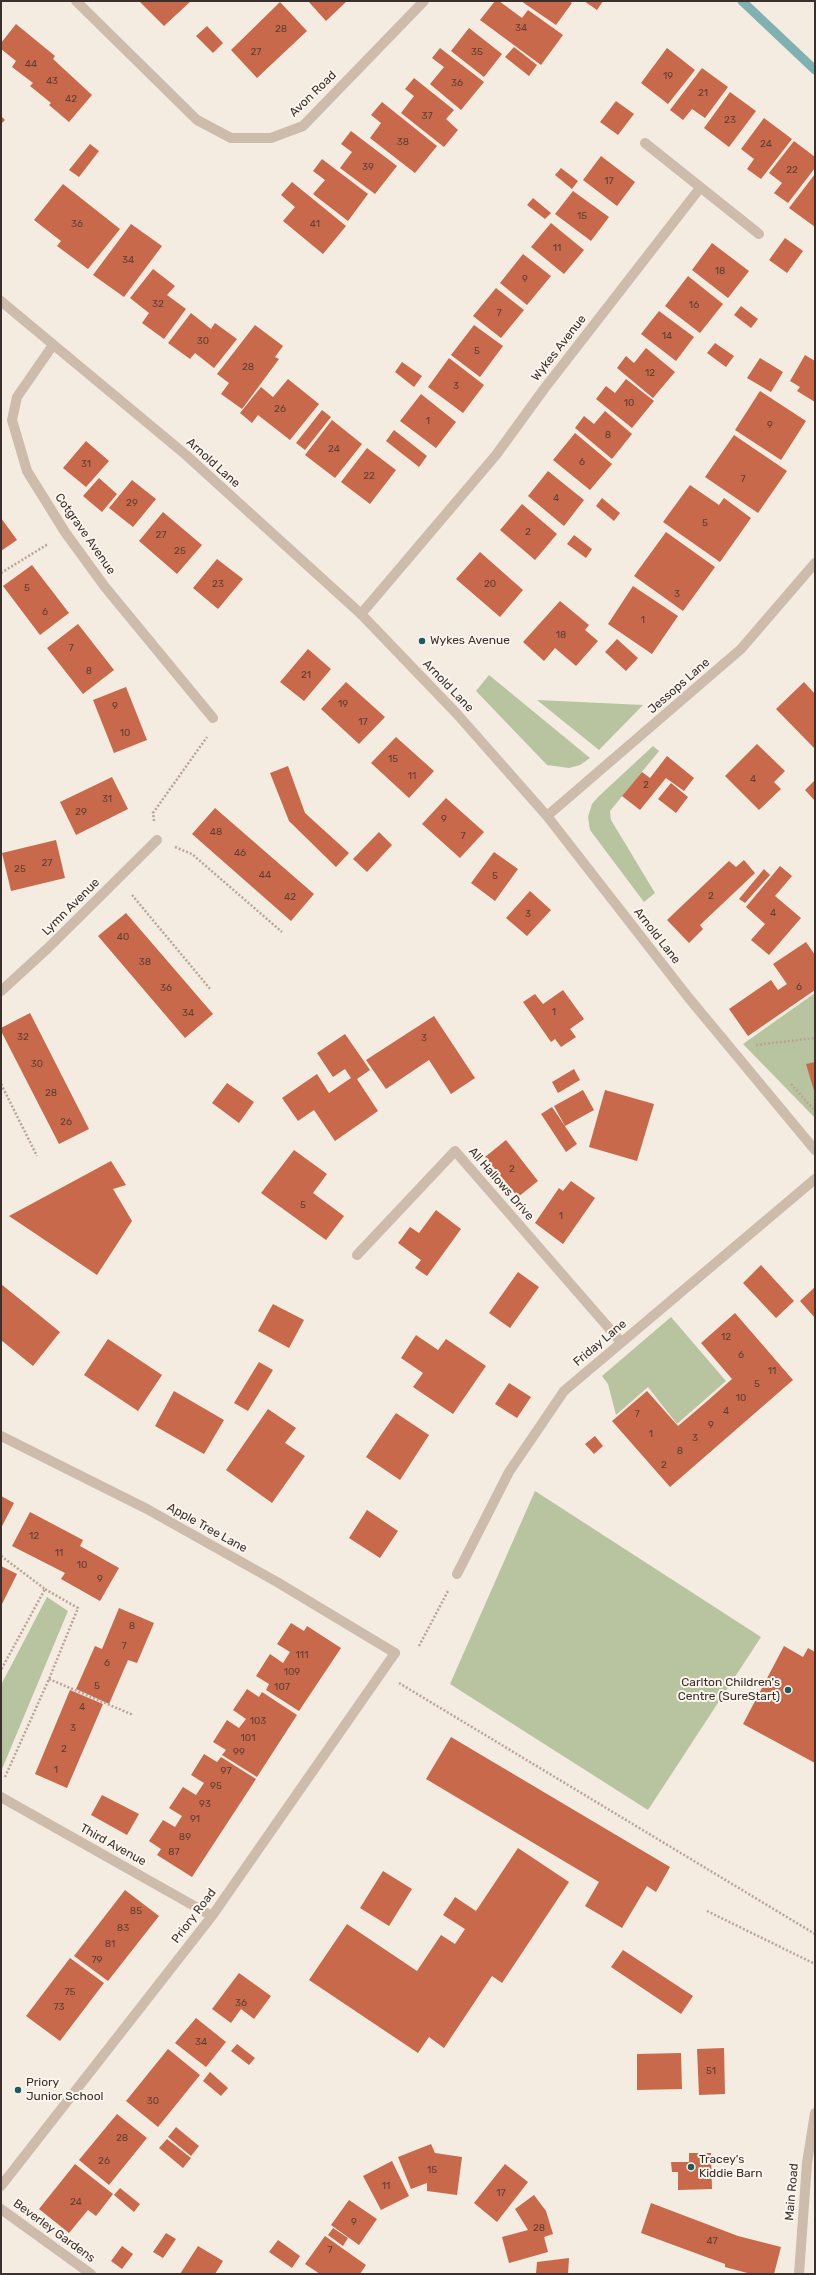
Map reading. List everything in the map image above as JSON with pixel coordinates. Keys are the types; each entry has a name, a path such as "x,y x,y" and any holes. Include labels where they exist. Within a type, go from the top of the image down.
{"street":[{"name":"Avon Road","path":"76,1 197,120 231,138 271,138 303,126 424,1"},
{"path":"645,144 759,234"},
{"name":"Wykes Avenue","path":"361,614 496,455 544,389 700,188"},
{"name":"Arnold Lane","path":"1,301 186,455 361,614 457,714 547,816 688,997 815,1150"},
{"name":"Cotgrave Avenue","path":"53,345 17,398 12,420 27,471 65,532 105,587 213,718"},
{"name":"Jessops Lane","path":"547,816 741,649 815,562"},
{"name":"Lymn Avenue","path":"1,990 48,948 157,840"},
{"name":"All Hallows Drive","path":"357,1255 455,1151 621,1342"},
{"name":"Friday Lane","path":"457,1574 509,1472 564,1391 815,1179"},
{"name":"Apple Tree Lane","path":"1,1436 147,1509 277,1582 395,1653"},
{"name":"Priory Road","path":"1,2186 212,1916 395,1653"},
{"name":"Third Avenue","path":"1,1797 212,1916"},
{"name":"Main Road","path":"798,2274 807,2164 815,2114"},
{"name":"Beverley Gardens","path":"1,2208 91,2274"}],"path":[{"path":"1,573 65,532"},
{"path":"213,718 206,740 153,813 157,840 192,854 282,932"},
{"path":"120,877 130,892 211,990"},
{"path":"750,1043 756,1046 815,1038"},
{"path":"1,1084 37,1156"},
{"path":"1,1556 45,1589 78,1608 49,1679 4,1778"},
{"path":"1,1670 45,1589"},
{"path":"419,1646 448,1590"},
{"path":"380,1674 408,1688 815,1934"},
{"path":"49,1679 133,1715"},
{"path":"707,1910 815,1964"}],"green space":[{"path":"489,675 590,758 580,765 569,768 547,765 476,691"},
{"path":"537,700 643,705 599,750"},
{"path":"653,746 659,751 610,811 611,820 655,893 644,902 590,830 588,817 592,804 598,797"},
{"path":"815,993 815,1118 743,1044"},
{"path":"671,1317 726,1381 677,1424 648,1387 616,1415 608,1384 602,1376"},
{"path":"535,1491 761,1637 648,1810 450,1684"},
{"path":"47,1597 68,1611 2,1769 1,1685"}],"building":[{"path":"139,1 191,1 164,26"},
{"path":"308,1 347,1 326,21"},
{"path":"495,1 499,1 522,18 528,10 563,35 541,65 480,20"},
{"path":"521,1 569,1 572,3 556,25"},
{"path":"584,1 603,1 597,10"},
{"path":"280,2 307,31 257,78 231,50"},
{"path":"16,24 55,56 53,59 92,95 69,122 49,105 51,103 30,86 33,83 12,67 16,61 1,49 1,43"},
{"path":"207,26 223,43 213,53 196,36"},
{"path":"469,28 502,54 484,77 451,51"},
{"path":"514,47 537,65 529,76 505,57"},
{"path":"440,48 484,82 461,110 430,84 444,67 432,58"},
{"path":"667,48 695,70 668,104 641,83"},
{"path":"702,68 728,87 705,118 692,109 683,120 670,110"},
{"path":"414,78 454,110 446,119 458,130 444,147 401,113 414,96 405,89"},
{"path":"730,92 756,111 729,147 704,128"},
{"path":"616,101 634,114 618,135 600,122"},
{"path":"382,102 437,146 415,173 370,138 381,123 371,115"},
{"path":"1,116 5,120 1,124"},
{"path":"764,118 792,139 761,179 747,169 754,159 741,149"},
{"path":"351,131 397,166 375,194 340,168 352,152 341,144"},
{"path":"794,141 815,157 815,168 788,203 774,193 782,183 769,173"},
{"path":"90,144 99,151 79,177 69,170"},
{"path":"601,156 635,182 617,206 583,180"},
{"path":"322,159 368,194 348,221 313,194 325,180 313,171"},
{"path":"561,168 578,181 572,189 555,175"},
{"path":"815,174 815,227 789,208"},
{"path":"292,182 346,226 323,254 283,221 295,207 281,195"},
{"path":"63,184 120,229 88,269 57,246 61,241 34,220"},
{"path":"573,191 609,217 591,241 555,214"},
{"path":"533,198 551,213 545,219 527,205"},
{"path":"551,223 584,250 564,274 531,247"},
{"path":"131,224 162,246 124,297 93,275"},
{"path":"785,238 803,251 787,273 769,260"},
{"path":"712,243 749,271 728,298 692,270"},
{"path":"523,254 551,276 527,305 500,283"},
{"path":"153,269 175,286 167,295 186,309 164,339 142,323 149,313 130,298"},
{"path":"688,276 723,304 700,333 665,306"},
{"path":"496,288 524,310 501,338 473,316"},
{"path":"741,306 758,319 751,328 734,315"},
{"path":"659,311 694,337 676,361 641,334"},
{"path":"191,313 211,329 215,323 237,339 214,368 195,353 190,359 168,343"},
{"path":"255,325 283,346 275,357 279,359 242,409 221,394 229,383 217,374"},
{"path":"474,325 503,346 480,377 451,355"},
{"path":"715,343 734,356 726,367 707,353"},
{"path":"646,348 675,372 653,398 617,368 626,356 634,363"},
{"path":"805,355 815,361 815,402 797,391 800,387 790,381"},
{"path":"449,358 484,385 463,413 428,387"},
{"path":"760,358 783,372 771,392 747,378"},
{"path":"402,362 422,376 414,387 395,372"},
{"path":"288,379 319,404 290,440 258,415 252,423 240,413 261,387 273,397"},
{"path":"626,379 654,401 632,428 596,399 606,386 615,393"},
{"path":"760,391 806,421 781,460 735,430"},
{"path":"421,394 456,422 436,448 400,421"},
{"path":"322,410 331,417 305,450 296,443"},
{"path":"605,411 632,434 612,459 575,428 584,416 594,424"},
{"path":"332,420 362,444 335,478 305,455"},
{"path":"394,430 427,456 419,467 386,441"},
{"path":"575,433 612,464 590,490 553,460"},
{"path":"734,435 787,471 758,513 705,477"},
{"path":"86,441 109,461 86,487 63,468"},
{"path":"367,448 396,470 370,504 341,482"},
{"path":"548,471 584,500 564,526 528,496"},
{"path":"99,478 117,494 102,512 83,496"},
{"path":"132,480 156,499 133,527 109,508"},
{"path":"690,485 719,505 724,498 751,518 720,562 663,522"},
{"path":"602,498 620,513 614,521 596,506"},
{"path":"522,504 557,534 535,560 500,530"},
{"path":"163,512 202,545 177,574 139,541"},
{"path":"1,518 17,540 1,551"},
{"path":"666,532 715,567 683,611 634,576"},
{"path":"574,535 592,549 586,558 567,544"},
{"path":"480,552 523,590 500,617 456,579"},
{"path":"217,559 243,579 218,609 193,588"},
{"path":"32,565 69,613 40,635 3,586"},
{"path":"633,586 678,616 652,654 608,624"},
{"path":"560,601 589,625 585,630 598,641 576,666 555,648 544,661 523,642"},
{"path":"78,624 114,670 83,694 47,648"},
{"path":"617,639 638,658 626,671 605,652"},
{"path":"308,649 331,669 304,701 280,682"},
{"path":"346,682 385,717 359,744 321,709"},
{"path":"804,682 815,694 815,749 776,709"},
{"path":"126,687 147,740 114,753 93,700"},
{"path":"396,737 434,771 409,798 371,763"},
{"path":"757,744 785,771 774,782 781,789 759,810 725,776"},
{"path":"667,756 694,778 684,791 666,778 640,810 622,796 642,772 650,778"},
{"path":"288,766 305,813 349,853 336,867 289,821 270,773"},
{"path":"112,777 128,809 76,835 60,802"},
{"path":"815,780 815,801 805,790"},
{"path":"671,783 688,797 676,813 658,799"},
{"path":"446,798 484,832 460,858 422,824"},
{"path":"215,808 314,894 291,921 192,834"},
{"path":"379,832 392,845 367,872 353,859"},
{"path":"56,840 65,878 11,891 2,853"},
{"path":"494,852 518,869 495,901 471,883"},
{"path":"744,860 755,873 700,925 703,929 689,943 667,920 729,861 736,867"},
{"path":"780,866 792,876 775,896 801,918 769,955 751,940 765,924 746,907"},
{"path":"764,869 770,875 745,903 739,899"},
{"path":"530,891 551,910 527,936 506,918"},
{"path":"126,913 213,1014 185,1038 98,936"},
{"path":"806,942 815,955 815,990 748,1036 729,1009 771,980 778,990 787,984 773,964"},
{"path":"563,990 584,1019 570,1029 576,1037 561,1047 555,1039 551,1042 523,1002 535,994 543,1004"},
{"path":"30,1013 89,1129 59,1144 1,1031 1,1028"},
{"path":"434,1016 475,1078 451,1094 429,1060 386,1089 366,1060"},
{"path":"345,1034 370,1070 357,1079 378,1111 335,1141 314,1110 298,1121 282,1098 317,1074 329,1093 351,1078 345,1069 333,1077 317,1053"},
{"path":"815,1062 815,1094 806,1064"},
{"path":"574,1069 580,1080 558,1093 552,1082"},
{"path":"227,1083 254,1102 239,1123 212,1103"},
{"path":"583,1090 594,1110 565,1126 554,1106"},
{"path":"605,1090 654,1104 637,1161 589,1147"},
{"path":"552,1107 577,1144 566,1152 541,1114"},
{"path":"506,1140 538,1181 518,1197 485,1157"},
{"path":"294,1150 327,1174 313,1193 344,1216 326,1240 261,1193"},
{"path":"111,1161 126,1185 113,1189 132,1221 97,1275 9,1216"},
{"path":"571,1181 595,1198 563,1244 535,1223 559,1188 563,1191"},
{"path":"436,1210 461,1229 427,1276 415,1268 421,1260 398,1243 410,1227 419,1233"},
{"path":"761,1265 794,1301 776,1318 743,1283"},
{"path":"518,1272 539,1287 510,1328 489,1313"},
{"path":"1,1284 60,1332 33,1366 1,1340"},
{"path":"815,1287 815,1318 800,1301"},
{"path":"273,1304 304,1320 289,1348 258,1331"},
{"path":"735,1313 793,1380 670,1487 612,1421 647,1391 678,1426 705,1403 732,1379 701,1343"},
{"path":"416,1335 438,1350 446,1339 486,1366 453,1414 413,1387 423,1373 401,1358"},
{"path":"108,1339 162,1375 138,1411 84,1375"},
{"path":"259,1362 273,1370 248,1411 234,1403"},
{"path":"509,1383 531,1397 517,1418 495,1404"},
{"path":"174,1391 224,1420 204,1454 155,1426"},
{"path":"268,1409 296,1428 285,1443 305,1456 272,1503 226,1470"},
{"path":"396,1413 429,1435 400,1480 366,1457"},
{"path":"595,1436 603,1446 594,1454 585,1444"},
{"path":"1,1496 14,1503 1,1528"},
{"path":"367,1510 398,1531 380,1558 349,1538"},
{"path":"30,1512 83,1540 80,1546 119,1568 100,1601 61,1579 65,1573 12,1546"},
{"path":"1,1566 17,1574 1,1606"},
{"path":"119,1608 154,1623 137,1663 128,1660 109,1704 76,1689 95,1646 102,1649"},
{"path":"291,1623 304,1631 307,1626 341,1648 299,1711 266,1690 269,1684 256,1676 270,1654 283,1663 290,1652 277,1644"},
{"name":"Carlton Children's Centre (SureStart)","path":"784,1646 803,1657 808,1648 815,1652 815,1763 743,1724"},
{"path":"247,1689 259,1697 262,1692 297,1715 257,1777 222,1755 226,1750 213,1742 227,1720 239,1728 246,1719 233,1710"},
{"path":"70,1690 103,1704 67,1788 35,1774"},
{"path":"451,1737 670,1867 656,1892 647,1886 622,1928 585,1906 599,1882 426,1779"},
{"path":"204,1754 217,1762 221,1757 256,1779 192,1877 157,1855 161,1849 149,1841 163,1820 175,1827 182,1816 169,1808 183,1787 196,1795 204,1783 191,1775"},
{"path":"102,1795 139,1814 127,1835 91,1815"},
{"path":"518,1848 569,1882 502,1983 492,1976 444,2048 429,2037 418,2053 309,1980 347,1924 417,1971 441,1935 455,1944 465,1929 443,1915 455,1897 476,1911"},
{"path":"383,1871 412,1889 389,1926 360,1908"},
{"path":"125,1890 159,1916 108,1981 74,1956"},
{"path":"623,1950 693,1996 681,2014 611,1967"},
{"path":"70,1958 104,1983 60,2041 26,2016"},
{"path":"239,1973 271,1996 254,2019 241,2009 231,2023 212,2009"},
{"path":"196,2018 226,2042 206,2067 175,2043"},
{"path":"237,2044 255,2058 249,2065 231,2051"},
{"path":"724,2048 725,2094 699,2095 697,2049"},
{"path":"168,2049 200,2075 158,2127 126,2101"},
{"path":"681,2053 682,2089 637,2090 637,2054"},
{"path":"210,2072 228,2088 221,2096 203,2081"},
{"path":"117,2114 147,2138 109,2185 79,2160"},
{"path":"176,2127 199,2146 191,2156 168,2137"},
{"path":"167,2139 191,2158 183,2168 159,2148"},
{"path":"431,2144 435,2153 462,2157 457,2195 427,2191 427,2183 411,2189 398,2157"},
{"name":"Tracey's Kiddie Barn","path":"689,2153 711,2153 712,2189 678,2190 678,2172 672,2172 671,2162 689,2162"},
{"path":"392,2161 409,2196 381,2210 363,2176"},
{"path":"75,2164 113,2194 96,2216 88,2210 69,2233 39,2209"},
{"path":"505,2164 528,2182 497,2222 474,2203"},
{"path":"120,2188 140,2204 134,2212 114,2195"},
{"path":"534,2195 546,2211 553,2234 544,2237 548,2252 509,2263 502,2237 528,2230 515,2209"},
{"path":"349,2200 377,2219 359,2245 331,2225"},
{"path":"651,2203 738,2236 781,2247 774,2274 751,2274 725,2267 725,2264 641,2233"},
{"path":"333,2228 348,2238 343,2246 328,2235"},
{"path":"166,2233 176,2239 163,2258 153,2252"},
{"path":"325,2236 366,2265 360,2274 320,2274 305,2264"},
{"path":"278,2240 300,2256 292,2268 269,2252"},
{"path":"122,2246 133,2254 122,2269 111,2261"},
{"path":"198,2246 223,2261 215,2274 180,2274"},
{"path":"569,2258 568,2274 536,2274 537,2262"}],"waterway":[{"path":"742,1 815,70"}],"place":[{"name":"Wykes Avenue","path":"422,641"},
{"name":"Carlton Children's Centre (SureStart)","path":"788,1690"},
{"name":"Priory Junior School","path":"18,2090"},
{"name":"Tracey's Kiddie Barn","path":"691,2167"}]}
